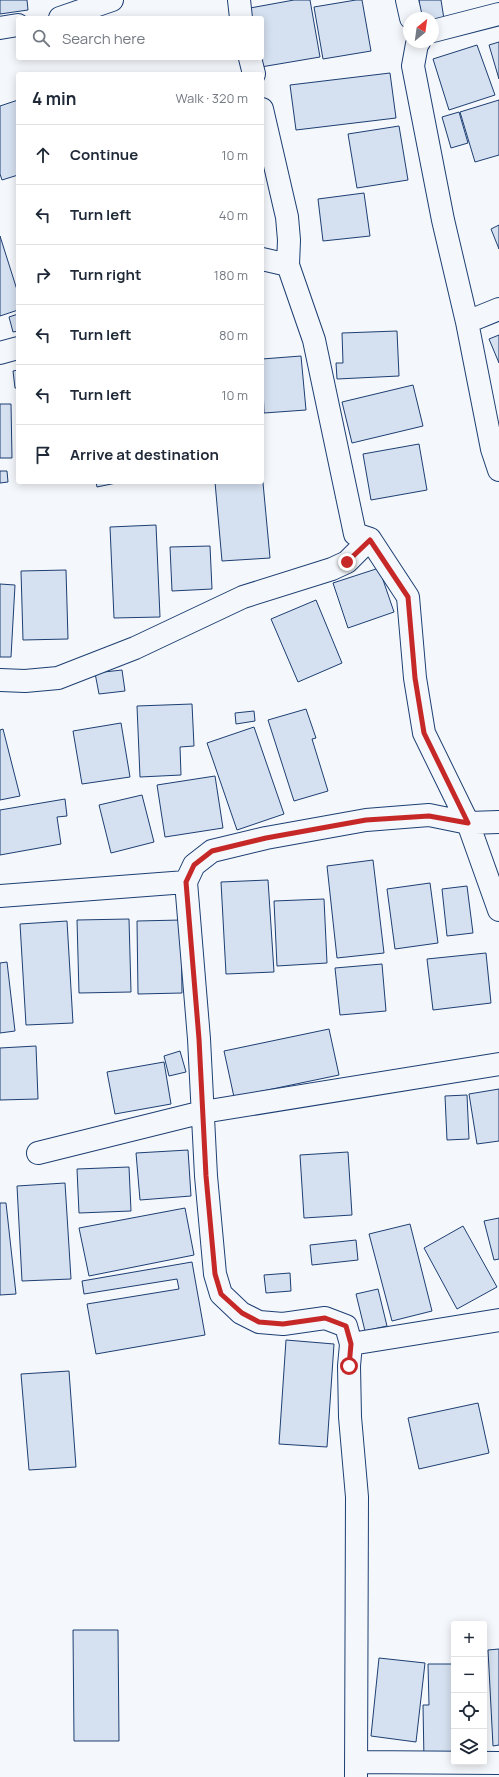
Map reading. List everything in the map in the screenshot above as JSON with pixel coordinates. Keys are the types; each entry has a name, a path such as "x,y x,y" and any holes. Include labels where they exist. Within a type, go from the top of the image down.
{"street":[{"path":"66,16 112,0"},
{"path":"239,0 241,16"},
{"path":"407,0 410,12"},
{"path":"439,34 499,14"},
{"path":"0,28 16,25"},
{"path":"419,48 413,66 444,227 467,322 492,449 499,470"},
{"path":"250,60 254,72"},
{"path":"264,118 287,217 289,240 288,266 314,340 355,534 370,540 408,597 415,678 424,733 468,823 499,910"},
{"path":"264,260 288,266"},
{"path":"467,322 499,309"},
{"path":"0,352 16,348"},
{"path":"0,680 25,681 58,678 134,648 243,597 332,569 347,562 370,540"},
{"path":"499,822 468,823 429,816 366,820 266,838 212,851 194,865 186,882 199,1039 212,1243 215,1274 221,1294 242,1313 259,1322 283,1324 325,1318 346,1326 351,1344 349,1366 350,1417 357,1497 356,1770 499,1763"},
{"path":"0,896 186,882"},
{"path":"38,1153 203,1112 499,1064"},
{"path":"351,1344 499,1320"}],"building":[{"path":"0,0 27,0 28,10 0,14"},
{"path":"294,0 310,0 320,57 261,67 259,60 264,60 264,16 252,16 250,8"},
{"path":"362,0 371,51 323,59 314,7"},
{"path":"419,0 441,0 444,19 439,20 439,12 420,12"},
{"path":"499,42 499,79 489,45"},
{"path":"477,45 495,95 449,110 433,59"},
{"path":"390,73 396,118 296,130 290,85"},
{"path":"499,100 499,155 475,162 460,112"},
{"path":"16,101 16,176 2,180 0,174 0,106"},
{"path":"459,112 468,143 451,148 442,117"},
{"path":"399,126 408,180 357,188 348,134"},
{"path":"364,193 370,236 323,241 318,199"},
{"path":"499,225 499,249 491,229"},
{"path":"0,236 16,287 16,311 0,316"},
{"path":"16,315 16,331 13,332 9,317"},
{"path":"397,331 399,376 337,379 336,363 343,363 342,333"},
{"path":"499,335 499,363 489,339"},
{"path":"301,356 306,410 264,413 264,359"},
{"path":"16,370 16,388 15,388 13,371"},
{"path":"413,385 423,426 352,443 342,402"},
{"path":"0,404 11,404 12,458 0,458"},
{"path":"419,444 427,490 371,500 363,454"},
{"path":"0,471 7,471 8,482 0,483"},
{"path":"96,484 111,484 97,487"},
{"path":"215,484 263,484 270,558 222,561"},
{"path":"156,525 160,617 114,618 110,527"},
{"path":"210,546 212,589 172,591 170,547"},
{"path":"379,568 394,612 348,628 333,583"},
{"path":"66,570 68,639 23,640 21,571"},
{"path":"0,584 15,585 11,657 0,657"},
{"path":"316,600 342,663 298,682 271,619"},
{"path":"122,670 125,691 99,694 95,673"},
{"path":"192,704 194,746 180,747 181,775 140,777 137,706"},
{"path":"306,709 316,738 312,739 328,791 294,801 268,720"},
{"path":"254,711 255,721 236,724 235,713"},
{"path":"121,723 130,777 82,784 73,731"},
{"path":"254,727 284,814 237,830 207,743"},
{"path":"3,729 20,796 0,800 0,730"},
{"path":"215,776 223,828 165,837 157,785"},
{"path":"142,795 154,842 111,853 99,805"},
{"path":"65,799 67,816 57,817 61,844 0,855 0,810"},
{"path":"373,860 384,953 337,958 327,866"},
{"path":"268,880 274,972 226,974 221,882"},
{"path":"430,883 438,943 395,949 387,889"},
{"path":"467,886 473,933 447,936 442,889"},
{"path":"324,899 327,963 277,966 274,901"},
{"path":"129,919 131,992 79,993 77,920"},
{"path":"181,920 182,993 138,994 137,921"},
{"path":"67,921 73,1023 26,1025 20,924"},
{"path":"486,953 491,1003 433,1010 427,959"},
{"path":"7,962 15,1031 0,1033 0,963"},
{"path":"382,964 386,1011 340,1015 335,968"},
{"path":"329,1029 339,1075 234,1097 224,1051"},
{"path":"36,1046 38,1099 0,1100 0,1048"},
{"path":"180,1051 186,1072 169,1076 164,1056"},
{"path":"164,1062 171,1104 115,1114 107,1072"},
{"path":"499,1089 499,1141 477,1144 469,1094"},
{"path":"467,1095 469,1139 447,1140 445,1096"},
{"path":"188,1150 191,1196 140,1200 136,1153"},
{"path":"348,1152 352,1215 304,1218 300,1155"},
{"path":"129,1167 131,1211 79,1213 77,1169"},
{"path":"65,1183 71,1279 22,1281 17,1186"},
{"path":"0,1203 6,1203 16,1294 0,1295"},
{"path":"185,1208 194,1255 89,1276 79,1228"},
{"path":"499,1218 499,1259 494,1260 484,1221"},
{"path":"410,1224 432,1311 392,1321 369,1234"},
{"path":"463,1226 497,1287 457,1309 424,1248"},
{"path":"356,1240 358,1260 312,1265 310,1245"},
{"path":"192,1262 205,1335 96,1354 87,1304 179,1289 177,1279 84,1294 82,1281"},
{"path":"290,1273 291,1291 266,1293 264,1275"},
{"path":"378,1289 387,1326 365,1331 356,1294"},
{"path":"286,1340 334,1344 327,1447 279,1444"},
{"path":"69,1371 76,1467 29,1470 21,1374"},
{"path":"478,1403 489,1453 419,1469 408,1418"},
{"path":"73,1630 118,1630 119,1741 74,1741"},
{"path":"499,1649 499,1745 493,1746 488,1650"},
{"path":"379,1658 425,1663 416,1742 371,1736"},
{"path":"428,1664 451,1664 451,1760 424,1761 423,1705 429,1705"}],"route":[{"path":"347,562 370,540 408,597 415,678 424,733 468,823 429,816 366,820 266,838 212,851 194,865 186,882 199,1039 206,1176 215,1274 221,1294 242,1313 259,1322 283,1324 325,1318 346,1326 351,1344 349,1366"}]}
